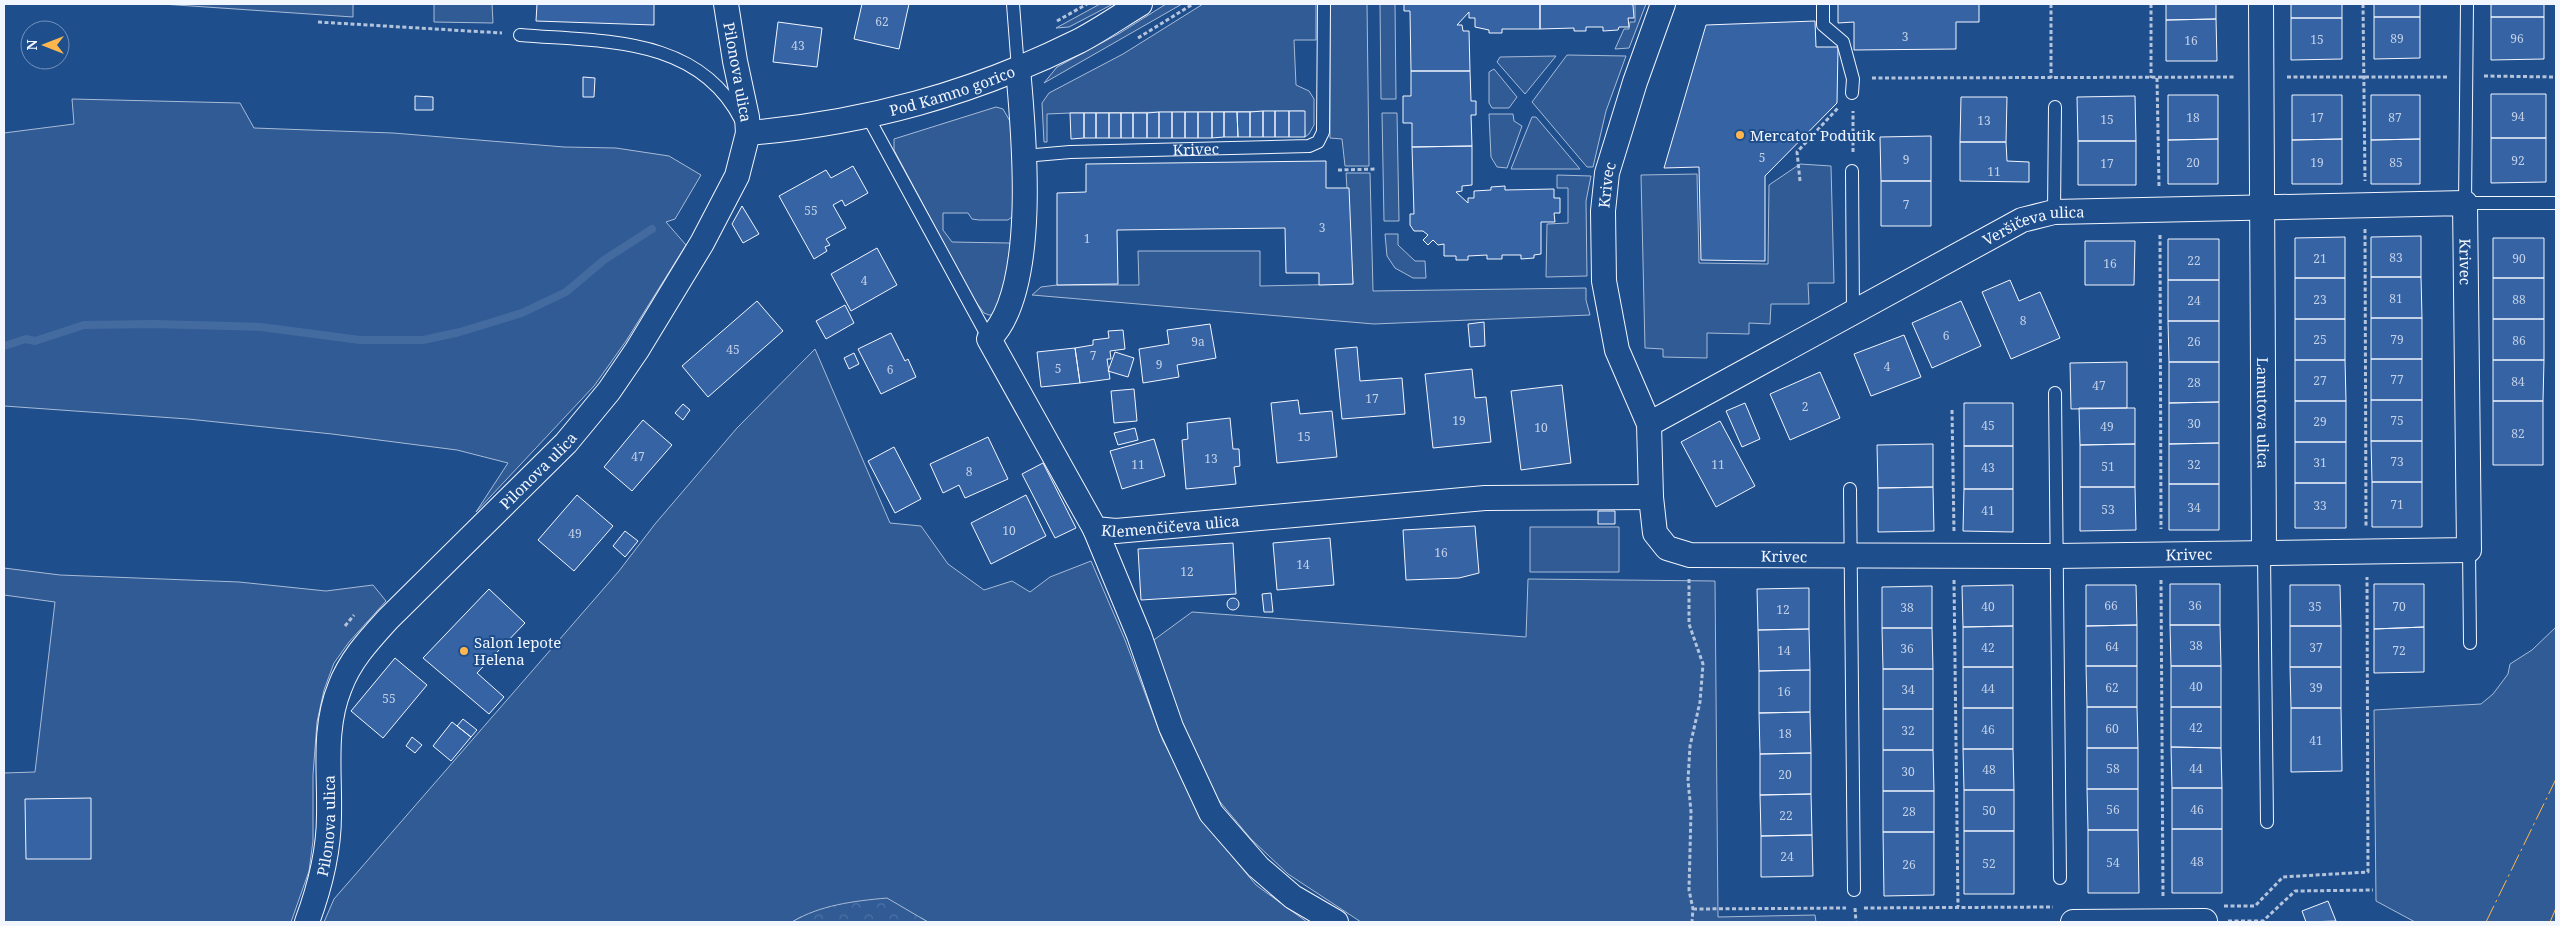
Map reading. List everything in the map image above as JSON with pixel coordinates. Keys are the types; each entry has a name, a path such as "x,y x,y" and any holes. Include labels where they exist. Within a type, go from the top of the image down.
{"street":[{"name":"Pilonova ulica","path":"307,922 318,893 326,858 330,815 329,748 332,711 339,687 350,666 388,619 566,443 609,391 637,350 702,243 737,176 748,133 747,117 735,61 726,4"},
{"name":"Pod Kamno gorico","path":"748,133 868,117 958,92 1018,69 1080,40 1140,4"},
{"name":"Krivec","path":"1663,4 1635,82 1607,173 1603,211 1604,281 1617,350 1649,424 1651,498 1655,532 1667,548 1690,555 1850,557 2056,556 2469,550 2465,203"},
{"name":"Lamutova ulica","path":"2261,4 2264,554"},
{"path":"989,339 997,331 1009,308 1021,256 1024,156 1018,69"},
{"name":"Veršičeva ulica","path":"1649,424 2022,220 2054,212 2465,203"},
{"name":"Klemenčičeva ulica","path":"989,339 1095,529 1116,531 1485,498 1651,498"},
{"path":"1095,529 1139,635 1171,727 1211,813 1258,867 1293,897 1336,922"},
{"path":"2073,922 2212,914"}],"lane":[{"path":"1013,4 1018,69"},
{"name":"Krivec","path":"1024,156 1070,152 1309,146 1318,142 1323,132 1324,4"},
{"path":"1823,4 1823,25 1843,42 1853,78 1852,92"},
{"name":"Krivec","path":"2465,203 2467,4"},
{"path":"520,34 652,48 678,57 703,75 725,96 736,110 748,133"},
{"path":"2054,212 2055,107"},
{"path":"868,117 989,339"},
{"path":"1852,171 1853,312"},
{"path":"2465,203 2556,203"},
{"path":"2055,393 2060,878"},
{"path":"1850,489 1854,890"},
{"name":"Krivec","path":"2469,550 2470,642"},
{"name":"Lamutova ulica","path":"2264,554 2267,822"}],"path":[{"path":"1056,22 1088,4"},
{"path":"2051,4 2051,78"},
{"path":"2152,4 2152,78"},
{"path":"2212,914 2255,906 2283,877 2368,872 2363,4"},
{"path":"318,22 520,34"},
{"path":"1853,78 2556,77"},
{"path":"2157,78 2160,209 2163,906"},
{"path":"1852,92 1854,123 1852,171"},
{"path":"1800,181 1798,152 1852,92"},
{"path":"1338,170 1376,169"},
{"path":"1952,410 1958,907"},
{"path":"1690,555 1689,624 1703,664 1700,702 1690,746 1688,780 1691,812 1689,890 1693,909 1692,922"},
{"path":"2212,914 2263,921 2295,891 2373,890"},
{"path":"1693,909 2056,906"}],"shaded area":[{"path":"162,4 353,4 353,17"},
{"path":"434,4 492,4 493,23 434,22"},
{"path":"1100,4 1113,4 1069,27 1056,28"},
{"path":"1166,4 1182,4 1044,83 1057,67 1120,33"},
{"path":"1203,4 1316,4 1316,40 1294,40 1296,85 1309,91 1314,99 1314,125 1309,134 1305,137 1304,111 1070,113 1047,114 1047,142 1044,142 1042,103 1049,93 1123,54"},
{"path":"1330,4 1367,4 1369,166 1345,166 1342,139 1330,138"},
{"path":"1380,4 1395,4 1396,99 1381,99"},
{"path":"1635,4 1646,4 1629,48 1615,49 1624,29 1629,29 1630,22 1635,22"},
{"path":"1567,55 1626,56 1606,111 1593,167 1587,167 1532,102"},
{"path":"1556,56 1525,94 1497,62 1500,57"},
{"path":"1494,69 1517,97 1509,108 1492,108 1489,103 1489,72"},
{"path":"72,99 240,103 254,128 393,133 564,147 616,148 669,156 701,175 675,219 666,222 686,245 626,341 594,386 476,512 508,463 457,450 332,434 188,419 4,406 4,133 74,124"},
{"path":"996,107 1003,109 1011,123 1013,143 1013,216 1008,220 979,220 972,219 968,213 943,213 943,230 952,242 1009,243 1015,249 994,315 989,315 984,313 973,298 894,150 894,139"},
{"path":"1382,113 1397,113 1399,221 1384,221"},
{"path":"1489,114 1513,114 1514,121 1522,126 1507,168 1497,167 1491,157"},
{"path":"1532,117 1536,117 1580,169 1511,169"},
{"path":"1800,164 1831,166 1834,283 1808,283 1809,304 1771,304 1770,324 1749,323 1749,334 1707,333 1707,358 1663,357 1663,349 1645,348 1641,175 1697,174 1699,263 1768,264 1769,185"},
{"path":"1346,173 1370,173 1373,291 1586,288 1586,300 1590,315 1374,324 1032,295 1041,287 1057,285 1139,285 1138,251 1260,251 1260,286 1353,284"},
{"path":"1557,175 1591,176 1586,201 1587,276 1546,277 1547,224 1568,223 1568,188 1557,188"},
{"path":"1385,234 1398,234 1398,245 1415,261 1425,261 1426,278 1413,278 1395,268 1387,256"},
{"path":"815,349 890,523 921,526 948,564 984,590 1012,581 1030,592 1050,577 1091,561 1125,640 1163,741 1216,837 1256,885 1307,922 928,922 921,918 801,917 792,922 324,922 334,899 619,571 655,524 737,428"},
{"path":"1530,527 1619,527 1619,572 1530,572"},
{"path":"4,568 60,575 239,582 326,591 373,585 386,601 349,642 334,663 324,690 317,722 313,775 313,841 309,871 291,922 4,922 4,773 35,772 55,602 4,595"},
{"path":"1528,579 1715,581 1718,917 1815,915 1816,922 1361,922 1288,874 1251,839 1216,797 1181,729 1151,642 1192,612 1526,637"},
{"path":"2556,627 2556,922 2415,922 2376,901 2374,710 2481,704 2493,694 2508,674 2510,664 2532,650"}],"green space":[{"path":"887,898 928,922 792,922 814,911 850,902"}],"building":[{"path":"537,4 654,4 654,25 536,21"},
{"path":"862,4 909,4 899,49 854,39"},
{"path":"1404,4 1540,4 1540,29 1502,29 1502,33 1489,33 1489,30 1475,27 1475,18 1469,18 1469,12 1457,25 1462,25 1463,31 1469,31 1470,71 1411,71 1410,11 1404,11"},
{"path":"1540,4 1629,4 1633,5 1634,18 1628,18 1629,27 1619,27 1618,30 1603,31 1603,27 1586,27 1586,31 1574,31 1574,28 1540,29"},
{"path":"1838,4 1979,4 1979,22 1956,22 1956,49 1854,50 1854,22 1838,23"},
{"path":"2166,4 2216,4 2216,19 2166,20"},
{"path":"2291,4 2342,4 2342,18 2291,18"},
{"path":"2374,4 2420,4 2420,17 2374,17"},
{"path":"2491,4 2544,4 2544,17 2491,17"},
{"path":"2374,17 2420,17 2420,58 2374,59"},
{"path":"2491,17 2544,17 2544,59 2491,60"},
{"path":"2291,18 2342,18 2342,59 2291,60"},
{"path":"2216,19 2217,61 2166,61 2166,20"},
{"name":"Mercator Podutik","path":"1815,21 1816,47 1838,47 1837,103 1765,176 1765,261 1701,260 1699,167 1664,168 1706,25"},
{"path":"778,22 822,28 817,67 773,62"},
{"path":"1411,71 1470,71 1471,101 1476,101 1476,115 1471,115 1472,146 1412,147 1412,123 1403,123 1403,96 1411,96"},
{"path":"583,77 595,78 594,97 583,97"},
{"path":"2491,94 2546,94 2546,138 2491,138"},
{"path":"2168,95 2218,95 2218,139 2168,140"},
{"path":"2292,95 2342,95 2342,139 2292,140"},
{"path":"2371,95 2420,95 2420,139 2371,140"},
{"path":"415,96 433,97 433,110 415,110"},
{"path":"2135,96 2136,141 2078,141 2077,97"},
{"path":"1961,97 2007,97 2006,142 1960,142"},
{"path":"1263,111 1275,111 1275,137 1263,137"},
{"path":"1263,111 1263,137 1250,137 1250,112"},
{"path":"1275,111 1289,111 1289,137 1275,137"},
{"path":"1289,111 1305,111 1305,137 1289,137"},
{"path":"1159,112 1172,112 1172,138 1159,138"},
{"path":"1159,112 1159,138 1147,138 1147,113"},
{"path":"1172,112 1185,112 1185,138 1172,138"},
{"path":"1185,112 1198,112 1198,138 1185,138"},
{"path":"1198,112 1212,112 1212,138 1198,138"},
{"path":"1212,112 1224,112 1224,137 1212,138"},
{"path":"1224,112 1237,112 1238,137 1224,137"},
{"path":"1237,112 1250,112 1250,137 1238,137"},
{"path":"1070,113 1084,113 1084,138 1071,139"},
{"path":"1084,113 1096,113 1096,138 1084,138"},
{"path":"1096,113 1109,113 1109,138 1096,138"},
{"path":"1109,113 1121,113 1121,138 1109,138"},
{"path":"1121,113 1133,113 1133,138 1121,138"},
{"path":"1133,113 1147,113 1147,138 1133,138"},
{"path":"1931,136 1931,181 1881,181 1880,137"},
{"path":"2491,138 2546,138 2546,182 2491,183"},
{"path":"2218,139 2218,184 2168,184 2168,140"},
{"path":"2342,139 2342,184 2292,184 2292,140"},
{"path":"2420,139 2420,184 2371,184 2371,140"},
{"path":"2078,141 2136,141 2136,185 2078,185"},
{"path":"1960,142 2006,142 2007,161 2029,162 2029,182 1960,181"},
{"path":"1472,146 1472,185 1462,186 1462,191 1456,192 1468,203 1468,198 1474,198 1474,191 1491,190 1491,187 1505,186 1505,190 1554,189 1554,198 1560,198 1560,213 1554,213 1555,222 1541,222 1541,254 1534,255 1534,258 1521,259 1521,255 1502,255 1502,259 1487,259 1487,255 1468,256 1468,260 1456,260 1456,256 1444,256 1444,244 1438,245 1433,240 1428,245 1423,240 1428,235 1423,231 1414,231 1410,225 1410,214 1414,214 1412,147"},
{"path":"1326,161 1326,188 1349,188 1353,284 1319,285 1319,273 1286,273 1285,228 1117,230 1118,284 1057,285 1057,193 1086,192 1086,164"},
{"path":"853,166 868,193 845,206 842,200 833,205 846,228 826,239 830,245 825,247 827,251 814,259 779,196 826,170 831,178"},
{"path":"1881,181 1931,181 1931,226 1881,226"},
{"path":"742,206 759,234 743,243 732,224"},
{"path":"2421,236 2421,277 2371,277 2371,237"},
{"path":"2345,237 2345,278 2295,278 2295,238"},
{"path":"2493,238 2544,238 2544,278 2493,278"},
{"path":"2168,239 2219,239 2219,280 2168,280"},
{"path":"2085,241 2135,241 2134,285 2085,285"},
{"path":"877,248 897,285 851,311 831,274"},
{"path":"2371,277 2421,277 2422,318 2371,318"},
{"path":"2295,278 2345,278 2345,319 2295,319"},
{"path":"2493,278 2544,278 2544,319 2493,319"},
{"path":"2010,280 2019,301 2040,292 2060,338 2011,359 1982,292"},
{"path":"2168,280 2219,280 2219,321 2168,321"},
{"path":"757,301 783,331 708,397 682,366"},
{"path":"1961,301 1981,346 1932,368 1912,323"},
{"path":"845,305 854,323 826,339 816,321"},
{"path":"2371,318 2422,318 2422,359 2371,359"},
{"path":"2295,319 2345,319 2345,360 2295,360"},
{"path":"2493,319 2544,319 2544,360 2493,360"},
{"path":"2168,321 2219,321 2219,362 2169,362"},
{"path":"1484,322 1485,346 1470,347 1468,324"},
{"path":"1210,324 1216,358 1177,365 1179,377 1143,383 1139,349 1169,344 1167,330"},
{"path":"1123,330 1125,349 1110,351 1111,359 1107,359 1110,379 1080,383 1075,348 1093,345 1093,340 1109,338 1108,331"},
{"path":"891,333 905,361 908,359 916,377 881,394 858,349"},
{"path":"1904,335 1921,377 1871,396 1854,354"},
{"path":"1357,347 1360,381 1402,378 1405,414 1342,419 1335,349"},
{"path":"1075,348 1080,383 1041,387 1037,352"},
{"path":"1115,352 1134,358 1128,377 1108,371"},
{"path":"854,353 859,364 849,369 844,358"},
{"path":"2371,359 2422,359 2422,400 2371,400"},
{"path":"2295,360 2345,360 2346,401 2295,401"},
{"path":"2493,360 2544,360 2543,401 2493,401"},
{"path":"2127,362 2127,408 2071,409 2070,363"},
{"path":"2169,362 2219,362 2219,402 2169,403"},
{"path":"1472,369 1475,398 1486,397 1491,442 1433,448 1425,374"},
{"path":"1820,372 1840,418 1790,440 1770,394"},
{"path":"1562,385 1571,463 1521,470 1511,391"},
{"path":"1134,389 1137,421 1114,423 1111,391"},
{"path":"1298,400 1300,414 1332,411 1337,457 1277,463 1271,403"},
{"path":"2371,400 2422,400 2422,441 2371,441"},
{"path":"2295,401 2346,401 2346,442 2295,442"},
{"path":"2493,401 2543,401 2543,465 2493,465"},
{"path":"2219,402 2219,443 2169,444 2169,403"},
{"path":"1745,403 1760,439 1742,447 1726,411"},
{"path":"1964,403 2013,403 2013,446 1964,446"},
{"path":"683,404 690,410 683,420 675,413"},
{"path":"2079,408 2135,408 2135,444 2080,445"},
{"path":"1230,418 1233,449 1239,449 1240,466 1234,467 1236,484 1186,489 1182,440 1188,439 1187,423"},
{"path":"643,420 672,445 632,491 604,467"},
{"path":"1720,421 1755,486 1716,507 1681,442"},
{"path":"1135,428 1138,440 1118,445 1114,433"},
{"path":"988,437 1008,479 965,498 959,485 943,493 930,464"},
{"path":"1154,439 1165,476 1122,489 1110,451"},
{"path":"2371,441 2422,441 2422,482 2372,482"},
{"path":"2295,442 2346,442 2346,483 2295,483"},
{"path":"2219,443 2219,484 2169,484 2169,444"},
{"path":"1933,444 1933,487 1878,488 1877,445"},
{"path":"2135,444 2135,487 2080,487 2080,445"},
{"path":"1964,446 2013,446 2013,489 1964,489"},
{"path":"894,447 921,499 895,513 868,461"},
{"path":"1043,463 1076,528 1055,538 1022,474"},
{"path":"2372,482 2422,482 2422,527 2372,527"},
{"path":"2295,483 2346,483 2346,528 2295,528"},
{"path":"2169,484 2219,484 2219,530 2169,530"},
{"path":"1933,487 1934,531 1878,532 1878,488"},
{"path":"2080,487 2135,487 2136,530 2080,531"},
{"path":"1964,489 2013,489 2013,532 1963,531"},
{"path":"577,495 613,526 574,571 538,540"},
{"path":"1026,495 1046,536 991,564 971,523"},
{"path":"1598,511 1615,511 1615,524 1598,524"},
{"path":"1475,526 1479,573 1459,578 1406,580 1403,530"},
{"path":"625,531 638,541 625,557 613,546"},
{"path":"1330,538 1334,585 1277,590 1273,543"},
{"path":"1233,543 1236,594 1141,600 1138,549"},
{"path":"2170,584 2220,584 2220,625 2170,625"},
{"path":"2374,584 2424,584 2424,627 2374,629"},
{"path":"2013,585 2013,626 1963,627 1962,586"},
{"path":"2086,585 2136,585 2137,625 2086,626"},
{"path":"2290,585 2340,585 2341,626 2290,626"},
{"path":"1932,586 1932,628 1882,628 1882,587"},
{"path":"1809,588 1809,629 1758,630 1757,589"},
{"name":"Salon lepote Helena","path":"489,589 525,623 477,673 504,697 489,714 423,658"},
{"path":"1271,593 1273,612 1264,612 1262,594"},
{"path":"1231,598 1235,598 1239,604 1235,610 1231,610 1227,606 1227,602"},
{"path":"2137,625 2137,666 2086,666 2086,626"},
{"path":"2170,625 2220,625 2221,666 2171,666"},
{"path":"2013,626 2013,667 1963,667 1963,627"},
{"path":"2290,626 2341,626 2341,667 2290,667"},
{"path":"2424,627 2424,672 2374,673 2374,629"},
{"path":"1882,628 1932,628 1933,669 1883,669"},
{"path":"1809,629 1810,670 1759,671 1758,630"},
{"path":"395,658 427,685 383,738 351,711"},
{"path":"2086,666 2137,666 2137,707 2087,707"},
{"path":"2171,666 2221,666 2221,707 2171,707"},
{"path":"1963,667 2013,667 2013,708 1963,708"},
{"path":"2290,667 2341,667 2341,708 2291,708"},
{"path":"1883,669 1933,669 1933,709 1883,709"},
{"path":"1810,670 1810,712 1759,713 1759,671"},
{"path":"2087,707 2137,707 2138,748 2087,748"},
{"path":"2171,707 2221,707 2221,748 2171,747"},
{"path":"1963,708 2013,708 2013,749 1963,749"},
{"path":"2291,708 2341,708 2342,771 2291,772"},
{"path":"1883,709 1933,709 1933,750 1883,750"},
{"path":"1810,712 1811,753 1760,754 1759,713"},
{"path":"463,719 477,730 471,737 457,726"},
{"path":"452,722 471,737 451,761 433,746"},
{"path":"412,737 422,745 415,753 406,746"},
{"path":"2171,747 2221,748 2222,788 2172,788"},
{"path":"2087,748 2138,748 2138,789 2087,789"},
{"path":"1963,749 2013,749 2014,790 1964,790"},
{"path":"1883,750 1933,750 1934,791 1883,791"},
{"path":"1811,753 1811,794 1760,795 1760,754"},
{"path":"2172,788 2222,788 2222,829 2172,829"},
{"path":"2087,789 2138,789 2138,830 2088,830"},
{"path":"1964,790 2014,790 2014,831 1964,831"},
{"path":"1883,791 1934,791 1934,832 1883,832"},
{"path":"1811,794 1812,835 1761,836 1760,795"},
{"path":"91,798 91,859 26,859 25,799"},
{"path":"2172,829 2222,829 2222,893 2172,893"},
{"path":"2088,830 2138,830 2139,893 2088,893"},
{"path":"1964,831 2014,831 2014,894 1964,894"},
{"path":"1883,832 1934,832 1934,895 1884,896"},
{"path":"1812,835 1813,876 1761,877 1761,836"},
{"path":"2328,901 2336,921 2306,922 2302,911"}],"waterway":[{"path":"4,346 26,339 35,341 84,325 154,324 261,327 360,340 423,340 460,332 522,313 566,292 604,260 652,229"}],"power":[{"path":"2486,922 2556,779"},
{"path":"2550,922 2556,908"}],"place":[{"name":"Mercator Podutik","path":"1740,135"},
{"name":"Salon lepote Helena","path":"464,651"}]}
